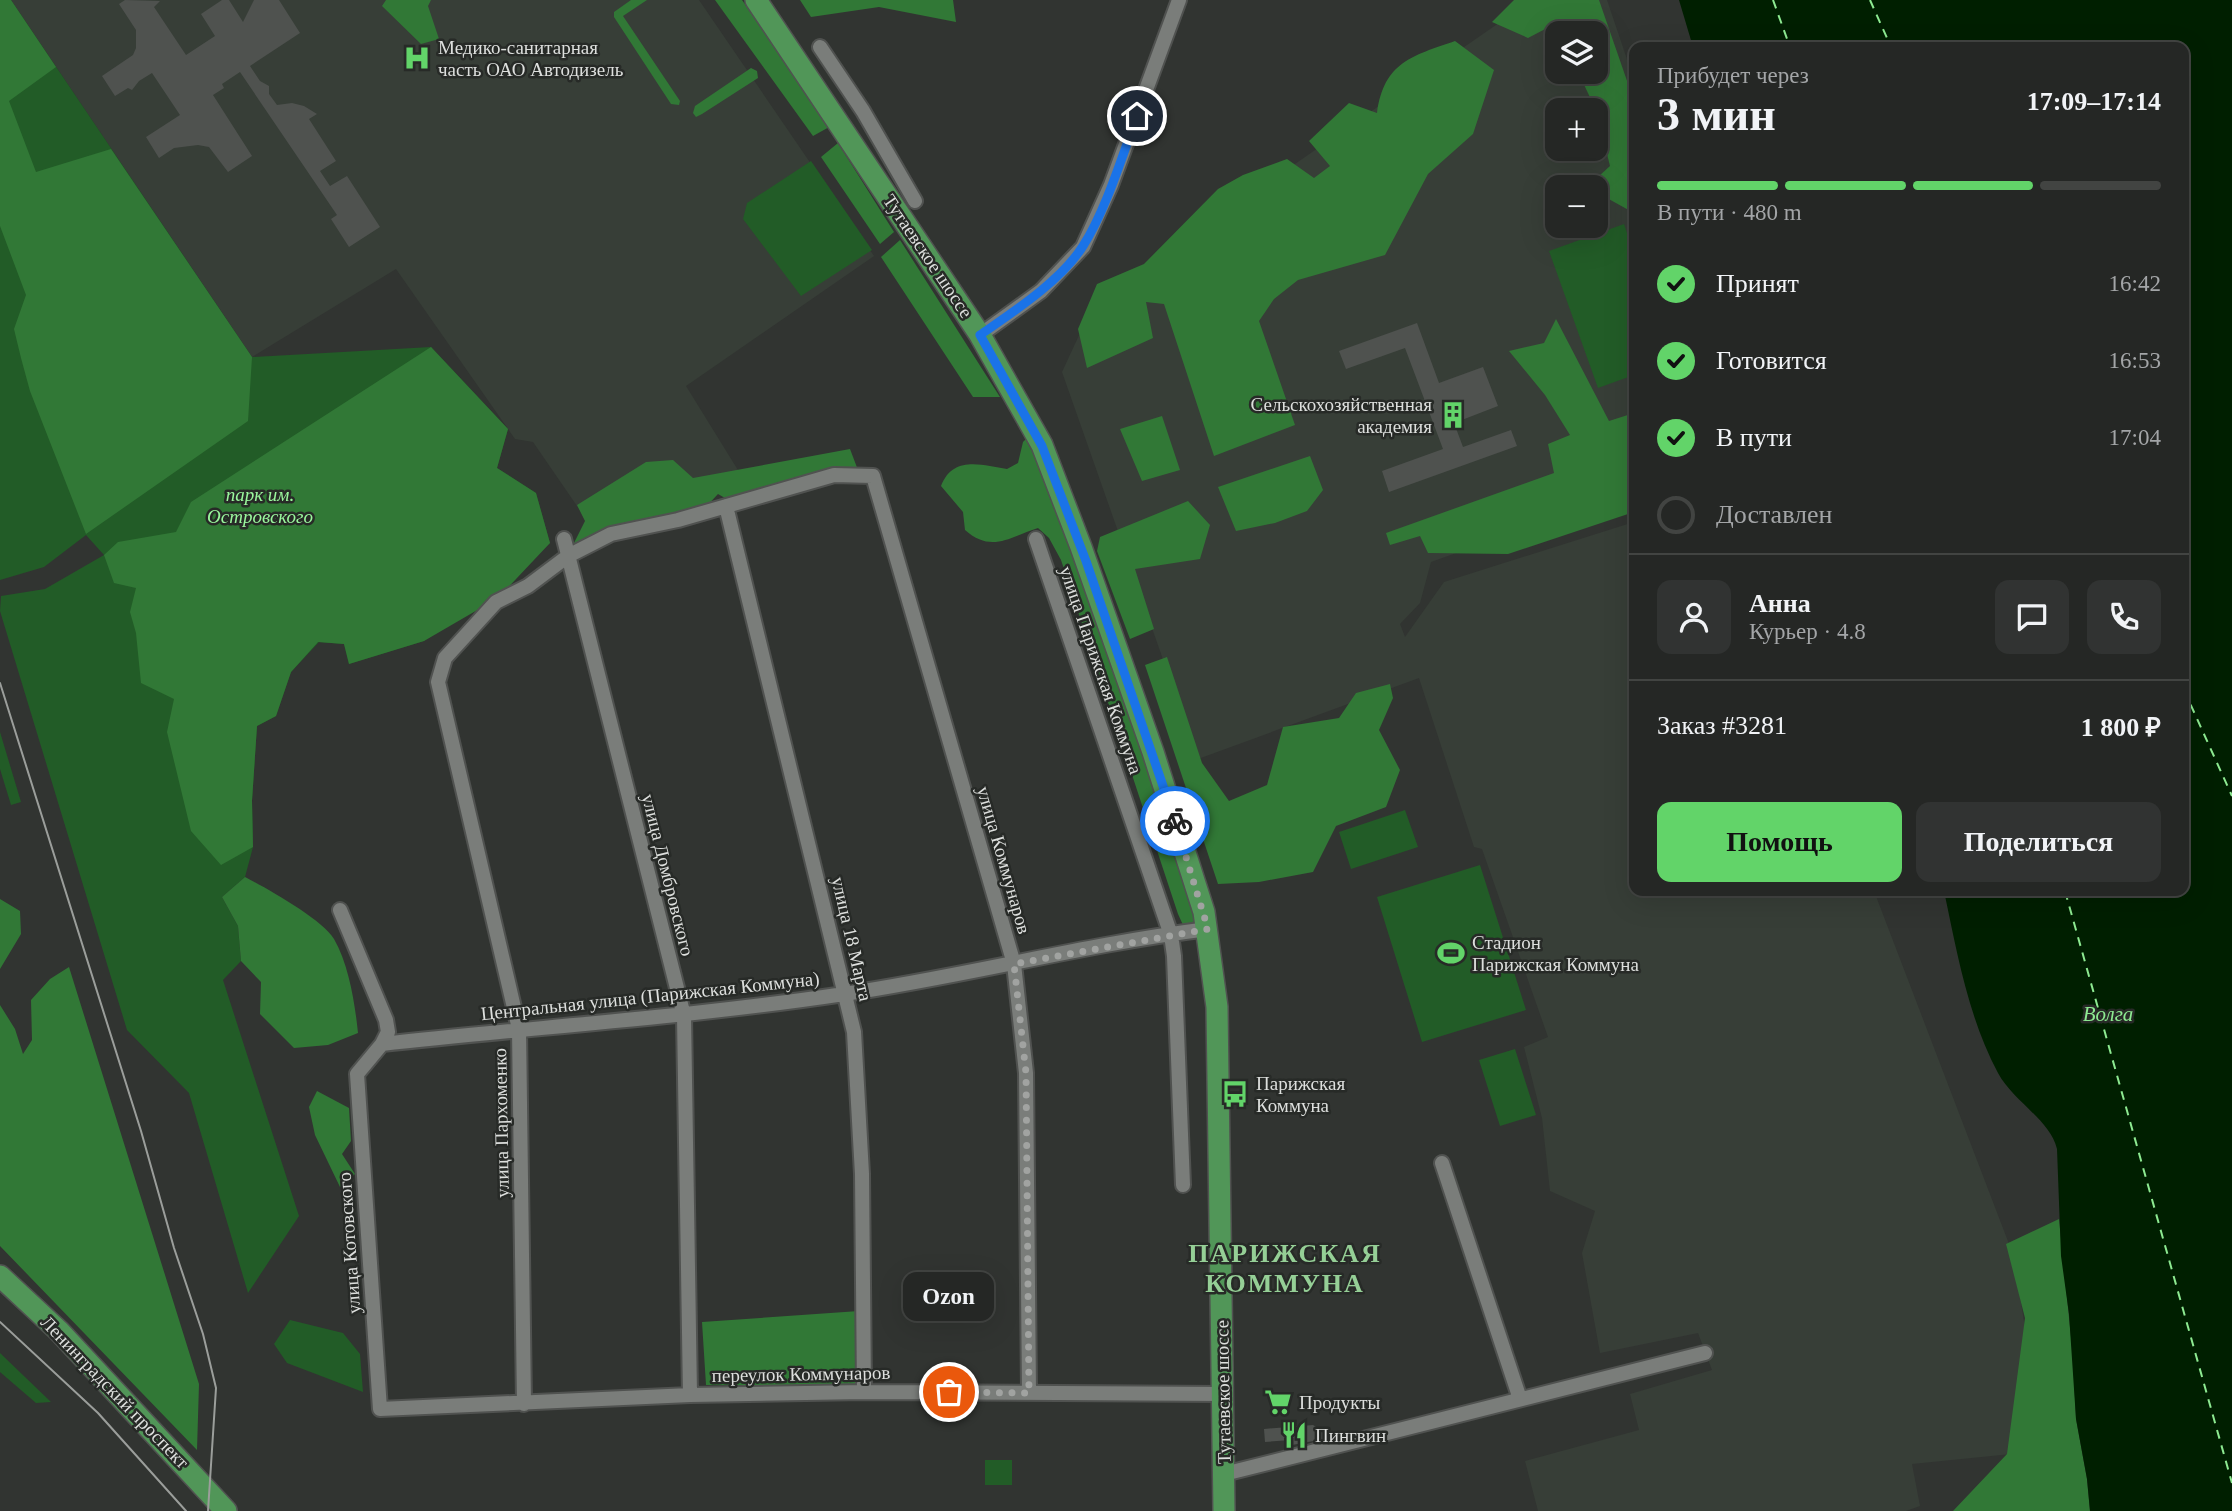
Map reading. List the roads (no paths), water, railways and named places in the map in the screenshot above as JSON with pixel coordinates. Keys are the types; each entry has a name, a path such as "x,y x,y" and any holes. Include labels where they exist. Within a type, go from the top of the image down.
{"main road":[{"name":"Тутаевское шоссе","path":"756,0 980,335 1042,446 1075,529 1153,752 1208,929 1217,1007 1224,1511"},
{"name":"Ленинградский проспект","path":"0,1276 59,1331 226,1511"}],"street":[{"path":"980,335 1041,291 1083,247 1111,185 1180,0"},
{"path":"820,47 863,111 915,201"},
{"path":"840,125 863,111"},
{"name":"улица Коммунаров","path":"726,506 834,475 873,476 1014,964 1026,1073 1029,1393"},
{"path":"568,556 611,534 678,520 726,506"},
{"name":"улица 18 Марта","path":"726,506 854,1032 862,1174 864,1392"},
{"name":"улица Домбровского","path":"564,539 684,1016 690,1395"},
{"name":"улица Парижская Коммуна","path":"1036,539 1171,934 1175,970 1183,1185"},
{"name":"улица Пархоменко","path":"524,1404 519,1029 438,682 445,658 496,602 528,586 568,556"},
{"path":"340,909 386,1020 388,1032 382,1044"},
{"name":"Центральная улица (Парижская Коммуна)","path":"382,1044 519,1029 684,1016 846,994 1208,929"},
{"name":"улица Котовского","path":"380,1409 357,1074 382,1044"},
{"path":"1442,1163 1520,1399"},
{"path":"1224,1474 1705,1353"},
{"name":"переулок Коммунаров","path":"380,1409 690,1395 864,1392 1223,1394"}],"water":[{"name":"Волга","path":"1679,0 2232,0 2232,1511 2090,1511 2076,1419 2069,1314 2061,1256 2057,1149 2047,1129 2005,1083 1988,1052 1971,1007 1945,896 2189,896 2189,42 1692,42"}],"tram line":[{"path":"0,683 203,1334 216,1388 208,1511"},
{"path":"0,1322 98,1413 186,1511"}],"place":[{"name":"Медико-санитарная часть ОАО Автодизель","path":"417,58"},
{"name":"Сельскохозяйственная академия","path":"1453,415"},
{"name":"Стадион Парижская Коммуна","path":"1451,953"},
{"name":"Парижская Коммуна","path":"1235,1094"},
{"name":"Ozon","path":"949,1392"},
{"name":"Продукты","path":"1278,1402"},
{"name":"Пингвин","path":"1294,1435"}],"district":[{"name":"ПАРИЖСКАЯ КОММУНА","path":"1285,1268"}],"park label":[{"name":"парк им. Островского","path":"260,505"}]}
